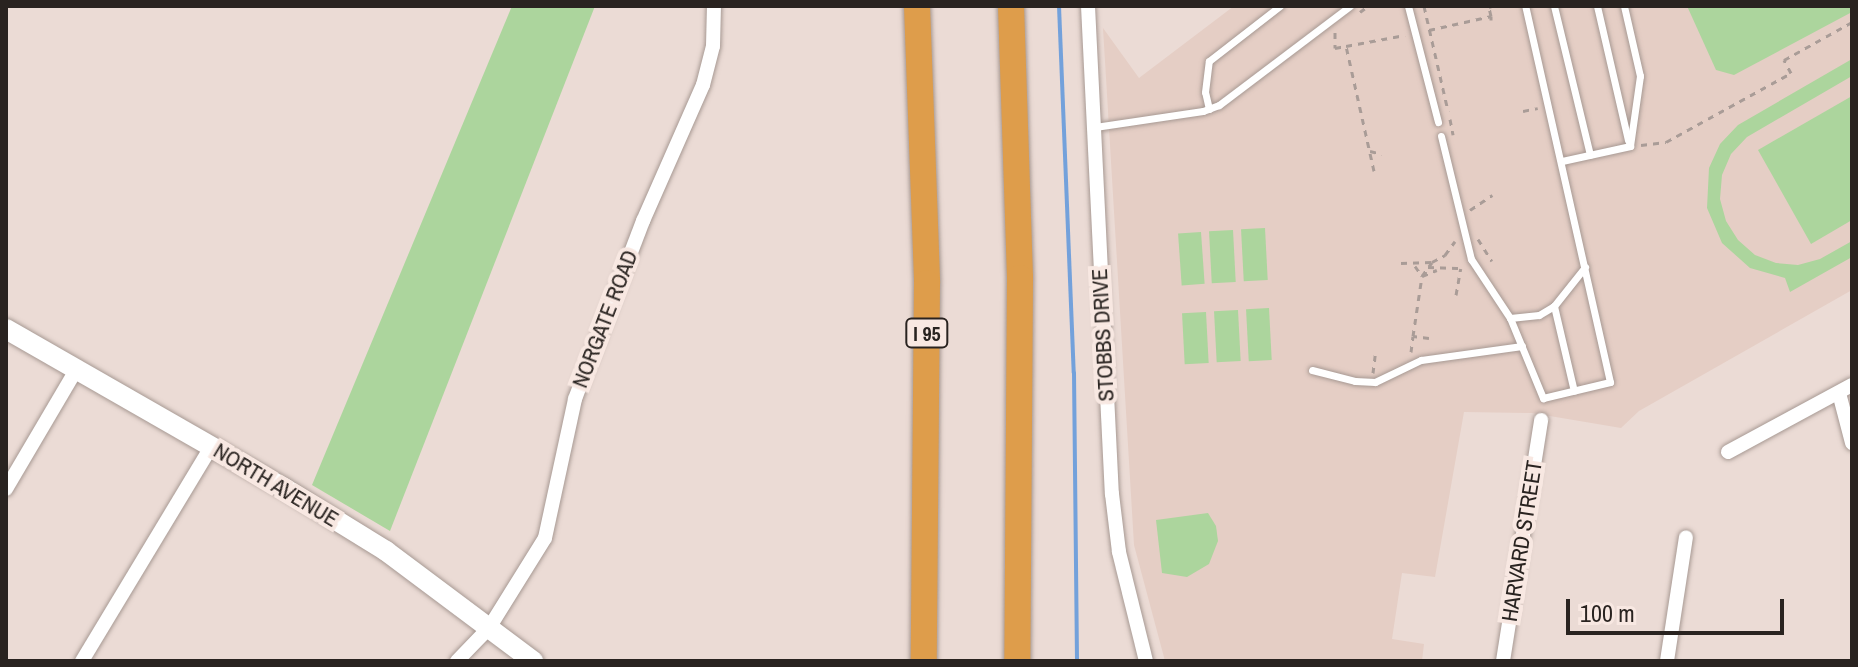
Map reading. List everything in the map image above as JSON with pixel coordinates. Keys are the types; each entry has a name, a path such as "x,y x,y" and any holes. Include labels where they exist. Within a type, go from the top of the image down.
{"highway":[{"name":"I 95","path":"917,6 927,283 924,661"},
{"path":"1011,6 1020,278 1017,661"}],"main road":[{"name":"NORTH AVENUE","path":"6,329 386,551 533,661"}],"street":[{"name":"NORGATE ROAD","path":"457,661 489,628 545,538 575,399 643,221 703,85 713,46 714,6"},
{"name":"STOBBS DRIVE","path":"1088,6 1112,494 1126,588 1146,661"},
{"path":"6,489 76,370"},
{"path":"1728,452 1846,389 1852,443"},
{"name":"HARVARD STREET","path":"1503,661 1541,420"},
{"path":"82,661 211,447"},
{"path":"1667,661 1686,537"}],"lane":[{"path":"1209,109 1205,83 1209,61 1280,6"},
{"path":"1093,127 1209,109 1243,88 1350,6"},
{"path":"1408,6 1438,122"},
{"path":"1441,136 1471,259 1510,318 1543,398 1610,382 1525,6"},
{"path":"1554,6 1590,155"},
{"path":"1597,6 1630,146"},
{"path":"1624,6 1640,76 1630,146"},
{"path":"1562,161 1630,146"},
{"path":"1510,318 1539,315 1554,306 1585,267"},
{"path":"1554,306 1574,391"},
{"path":"1312,370 1355,381 1375,382 1421,360 1522,346"}],"path":[{"path":"1358,14 1368,6"},
{"path":"1424,6 1453,135"},
{"path":"1429,30 1491,18 1489,7 1492,6"},
{"path":"1630,146 1666,142 1777,81 1791,73 1784,60 1852,22"},
{"path":"1337,29 1334,34 1335,48 1409,34 1410,41"},
{"path":"1346,46 1374,171"},
{"path":"1370,151 1382,154"},
{"path":"1470,210 1492,195"},
{"path":"1469,204 1473,223"},
{"path":"1403,357 1411,353 1422,276 1432,262 1453,246 1453,229"},
{"path":"1477,237 1492,261"},
{"path":"1422,265 1432,262"},
{"path":"1401,263 1438,269 1463,268 1456,295"},
{"path":"1412,264 1422,276"},
{"path":"1422,276 1438,269"},
{"path":"1413,336 1429,338"},
{"path":"1376,350 1373,374 1381,371"}],"shaded area":[{"path":"1234,6 1852,6 1852,290 1639,411 1621,428 1532,413 1464,412 1435,577 1402,573 1392,639 1424,644 1422,661 1165,661 1134,545 1103,28 1139,78"}],"green space":[{"path":"512,6 595,6 390,531 312,485"},
{"path":"1687,6 1852,6 1852,12 1734,75 1716,70"},
{"path":"1852,59 1852,76 1747,137 1731,154 1722,175 1720,199 1726,221 1738,240 1755,255 1776,263 1798,265 1820,259 1852,241 1852,257 1790,292 1785,278 1750,268 1722,243 1707,208 1709,168 1720,144 1738,125"},
{"path":"1852,96 1852,220 1811,244 1758,150"},
{"path":"1265,228 1268,280 1244,281 1241,229"},
{"path":"1233,230 1236,282 1212,283 1209,231"},
{"path":"1201,232 1205,284 1182,285 1178,234"},
{"path":"1269,308 1272,360 1249,361 1246,309"},
{"path":"1238,310 1241,361 1217,362 1214,311"},
{"path":"1206,312 1209,363 1185,364 1182,313"},
{"path":"1208,513 1216,526 1218,541 1209,564 1187,577 1162,573 1156,520"}],"waterway":[{"path":"1059,6 1074,373 1077,661"}]}
